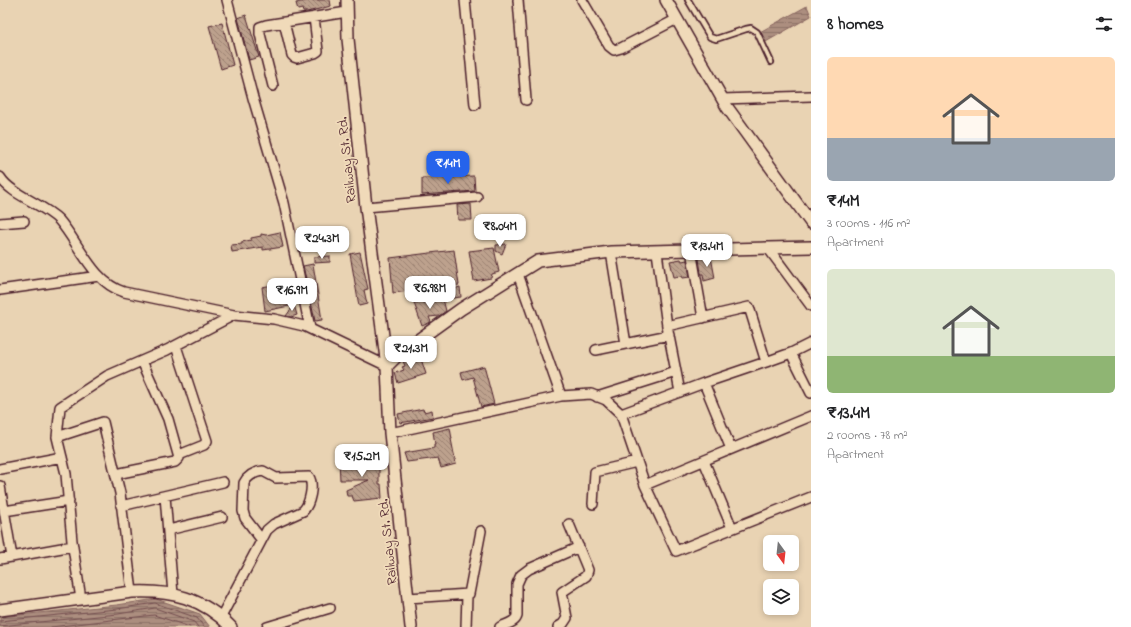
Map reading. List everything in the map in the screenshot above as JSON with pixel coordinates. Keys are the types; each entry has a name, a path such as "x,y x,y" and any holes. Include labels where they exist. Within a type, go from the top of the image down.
{"street":[{"path":"227,0 253,98 284,203 310,328"},
{"name":"Railway St. Rd.","path":"346,0 366,207 387,366 390,432 411,627"},
{"path":"465,0 475,105"},
{"path":"518,0 526,100"},
{"path":"582,0 609,46 614,50 622,48 677,19"},
{"path":"666,0 722,100 811,223"},
{"path":"273,86 259,29 263,25 347,12"},
{"path":"284,22 292,55 297,58 318,51 314,17"},
{"path":"722,100 811,96"},
{"path":"0,177 7,185 54,216 65,228 99,276 118,290 234,315 274,319 310,328 387,366 400,354 460,309 538,261 611,252 811,247"},
{"path":"366,207 477,196"},
{"path":"0,223 24,221"},
{"path":"768,248 811,306"},
{"path":"691,250 704,318"},
{"path":"611,252 626,344"},
{"path":"657,252 668,330 680,392"},
{"path":"518,274 561,396"},
{"path":"0,290 99,276"},
{"path":"596,350 626,344 704,318 749,307 766,362"},
{"path":"81,599 73,546 66,474 57,437 60,407 107,376 176,346 234,315"},
{"path":"621,414 791,353 811,343"},
{"path":"176,346 207,441 204,445 179,454"},
{"path":"791,353 811,394"},
{"path":"116,474 178,461 179,454 168,419 142,361"},
{"path":"597,397 676,372"},
{"path":"704,383 731,449"},
{"path":"390,432 561,396 591,394 606,400 621,414 645,485 676,551 811,497"},
{"path":"645,485 811,416"},
{"path":"57,437 103,422 120,493 132,592"},
{"path":"0,469 62,457"},
{"path":"704,461 732,528"},
{"path":"593,504 595,472 637,462"},
{"path":"221,617 261,539 270,526 304,511 307,508 311,482 309,477 276,478 263,471 252,473 246,479 244,483 242,511 245,518 261,539"},
{"path":"121,506 223,482"},
{"path":"0,486 12,557"},
{"path":"165,496 173,594"},
{"path":"4,511 69,501"},
{"path":"168,530 222,517"},
{"path":"558,627 563,624 567,618 562,592 587,574 587,567 569,524"},
{"path":"466,627 467,595 470,593 481,531"},
{"path":"0,559 73,546"},
{"path":"500,627 514,622 516,619 517,584 521,575 529,569 579,546"},
{"path":"0,610 146,591 173,594 200,603 221,617 231,627"},
{"path":"408,598 467,595"},
{"path":"267,627 330,608"}],"lane":[{"path":"688,0 707,33 713,39 751,28 756,32 771,62"}],"water":[{"path":"807,6 811,16 764,43 758,33"},
{"path":"156,599 200,614 210,627 0,627 0,617 117,605"}],"building":[{"path":"310,0 330,0 331,6 307,12 303,12 302,9 298,10 296,3"},
{"path":"246,15 259,57 249,60 238,18"},
{"path":"222,23 233,65 221,69 209,26"},
{"path":"474,176 475,191 422,195 422,178"},
{"path":"471,204 472,220 458,220 457,205"},
{"path":"280,232 283,247 263,250 263,247 232,252 231,245 242,244 242,242 251,240 251,238 261,236 261,234 266,235"},
{"path":"506,244 502,254 496,251 496,245"},
{"path":"494,248 499,272 492,274 491,278 474,281 469,251"},
{"path":"454,250 459,285 393,293 390,258"},
{"path":"360,252 368,289 364,290 367,304 359,306 350,254"},
{"path":"330,256 330,262 314,263 314,257"},
{"path":"711,257 715,278 704,281 703,274 701,274 699,258"},
{"path":"681,259 682,261 687,260 690,277 674,277 670,261"},
{"path":"313,264 322,320 315,321 303,266"},
{"path":"273,285 274,288 295,285 296,293 292,293 294,305 265,311 262,287"},
{"path":"460,287 461,297 446,299 445,292"},
{"path":"443,299 446,311 439,316 429,317 431,322 422,326 414,303 423,300 424,303"},
{"path":"294,305 297,315 291,317 286,316"},
{"path":"420,356 426,374 398,383 395,373 404,370 402,367 405,366 403,361"},
{"path":"484,366 494,404 481,407 473,377 463,380 461,372"},
{"path":"423,409 424,412 432,410 433,417 400,423 398,414"},
{"path":"450,428 456,464 441,468 438,458 407,462 404,453 434,448 435,444 433,432"},
{"path":"379,459 379,484 381,484 382,498 354,501 352,496 347,496 346,490 369,480 340,480 339,460"}]}
